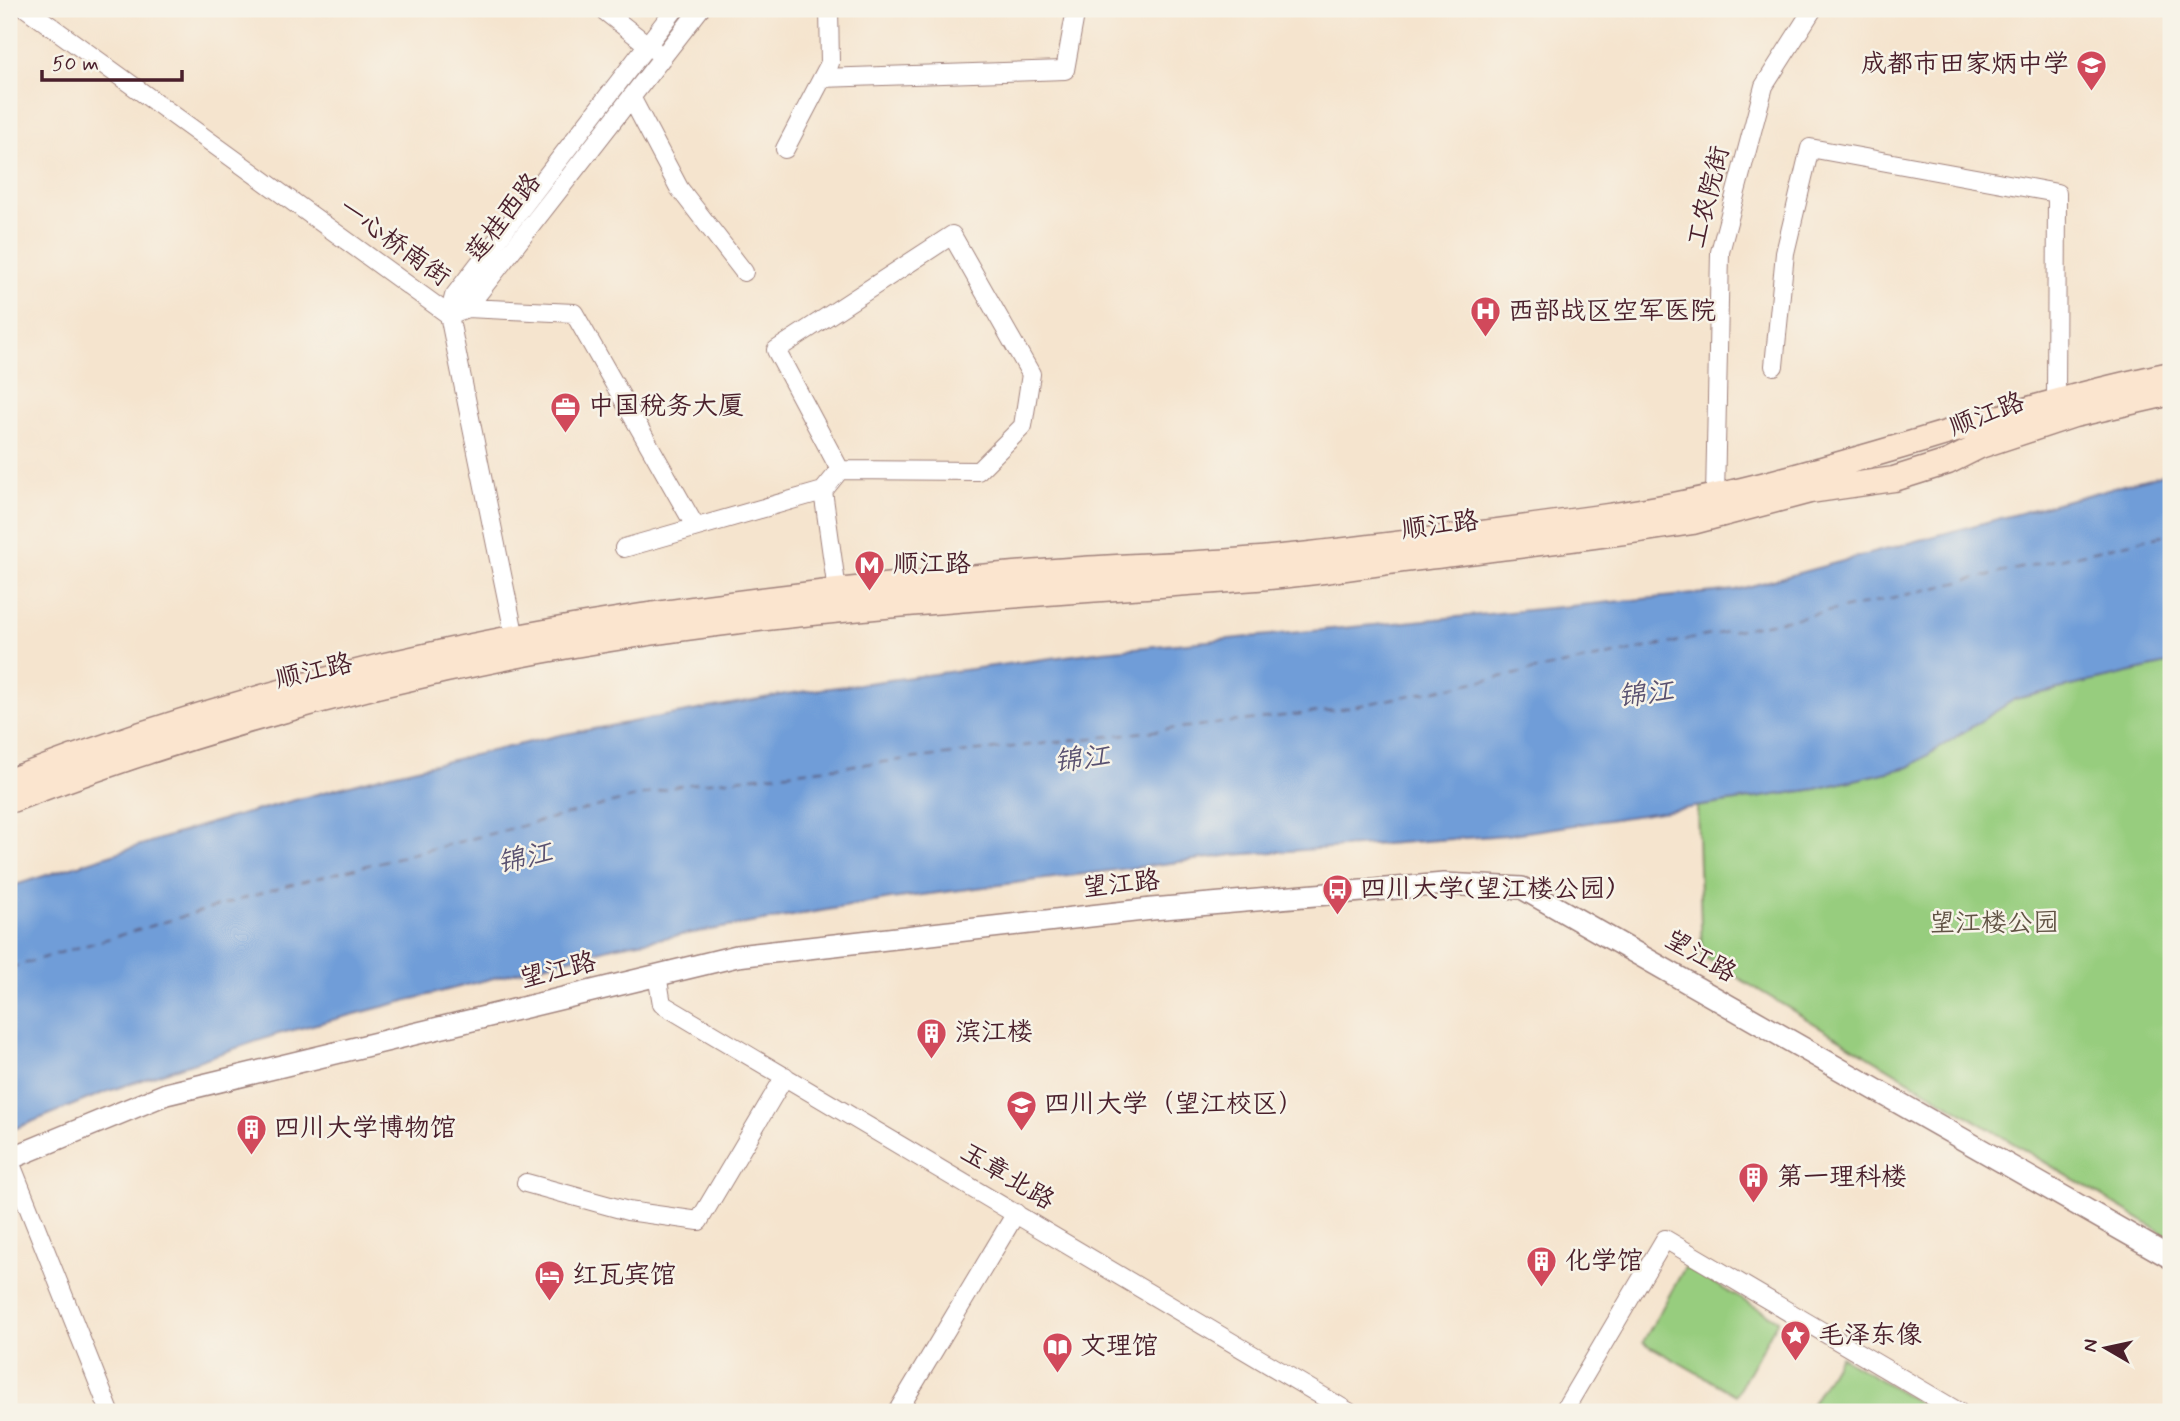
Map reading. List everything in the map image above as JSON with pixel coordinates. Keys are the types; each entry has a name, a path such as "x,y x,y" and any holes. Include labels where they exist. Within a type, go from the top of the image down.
{"main road":[{"name":"顺江路","path":"9,801 166,743 264,714 640,616 837,591 1069,570 1272,558 1600,517 1715,497 2056,400 2171,374"},
{"name":"顺江路","path":"9,781 161,726 260,696 517,647 649,634 812,613 1090,587 1274,576 1666,526 1810,491 1894,479 1948,462 1980,446 2074,415 2171,393"}],"street":[{"name":"一心桥南街","path":"27,9 449,315 517,647"},
{"path":"602,9 662,57"},
{"name":"莲桂西路","path":"449,315 454,296 675,9"},
{"name":"莲桂西路","path":"467,308 700,9"},
{"path":"785,149 830,62 830,9"},
{"path":"822,78 1065,70 1076,9"},
{"name":"工农院街","path":"1715,497 1720,253 1764,86 1813,9"},
{"path":"631,97 679,188 744,272"},
{"path":"1774,366 1785,253 1810,148 2057,193 2056,400"},
{"path":"952,235 1031,374 1023,426 978,471 840,470 776,350 952,235"},
{"path":"449,315 467,308 574,313 695,526"},
{"path":"624,548 823,491 840,470"},
{"path":"823,491 837,591"},
{"name":"望江路","path":"9,1159 166,1094 737,956 1152,909 1444,884 1522,888 2171,1258"},
{"name":"玉章北路","path":"657,975 662,1004 1349,1412"},
{"path":"526,1183 628,1212 699,1221 785,1076"},
{"path":"9,1159 110,1412"},
{"path":"897,1412 1016,1213"},
{"path":"1563,1412 1665,1239 1955,1411"}],"green space":[{"name":"望江楼公园","path":"2171,663 2171,1238 1702,956 1697,807 1816,789 1909,767 2015,699"},
{"path":"1685,1267 1778,1320 1736,1395 1643,1342"},
{"path":"1840,1356 1933,1411 1807,1412"}],"water":[{"name":"锦江","path":"2171,472 2171,663 2015,699 1909,767 1816,789 1507,835 1233,855 891,899 617,946 278,1034 103,1093 9,1131 9,887 207,824 387,775 560,735 786,694 1103,651 1736,590"}],"ferry route":[{"path":"9,968 289,885 683,785 1336,710 1866,604 2171,533"}],"place":[{"name":"成都市田家炳中学","path":"2092,92"},
{"name":"西部战区空军医院","path":"1485,339"},
{"name":"中国税务大厦","path":"565,434"},
{"name":"顺江路","path":"870,592"},
{"name":"四川大学(望江楼公园)","path":"1337,917"},
{"name":"滨江楼","path":"932,1060"},
{"name":"四川大学（望江校区）","path":"1021,1132"},
{"name":"四川大学博物馆","path":"251,1156"},
{"name":"第一理科楼","path":"1754,1205"},
{"name":"化学馆","path":"1542,1289"},
{"name":"红瓦宾馆","path":"549,1303"},
{"name":"毛泽东像","path":"1795,1363"},
{"name":"文理馆","path":"1057,1374"}]}
